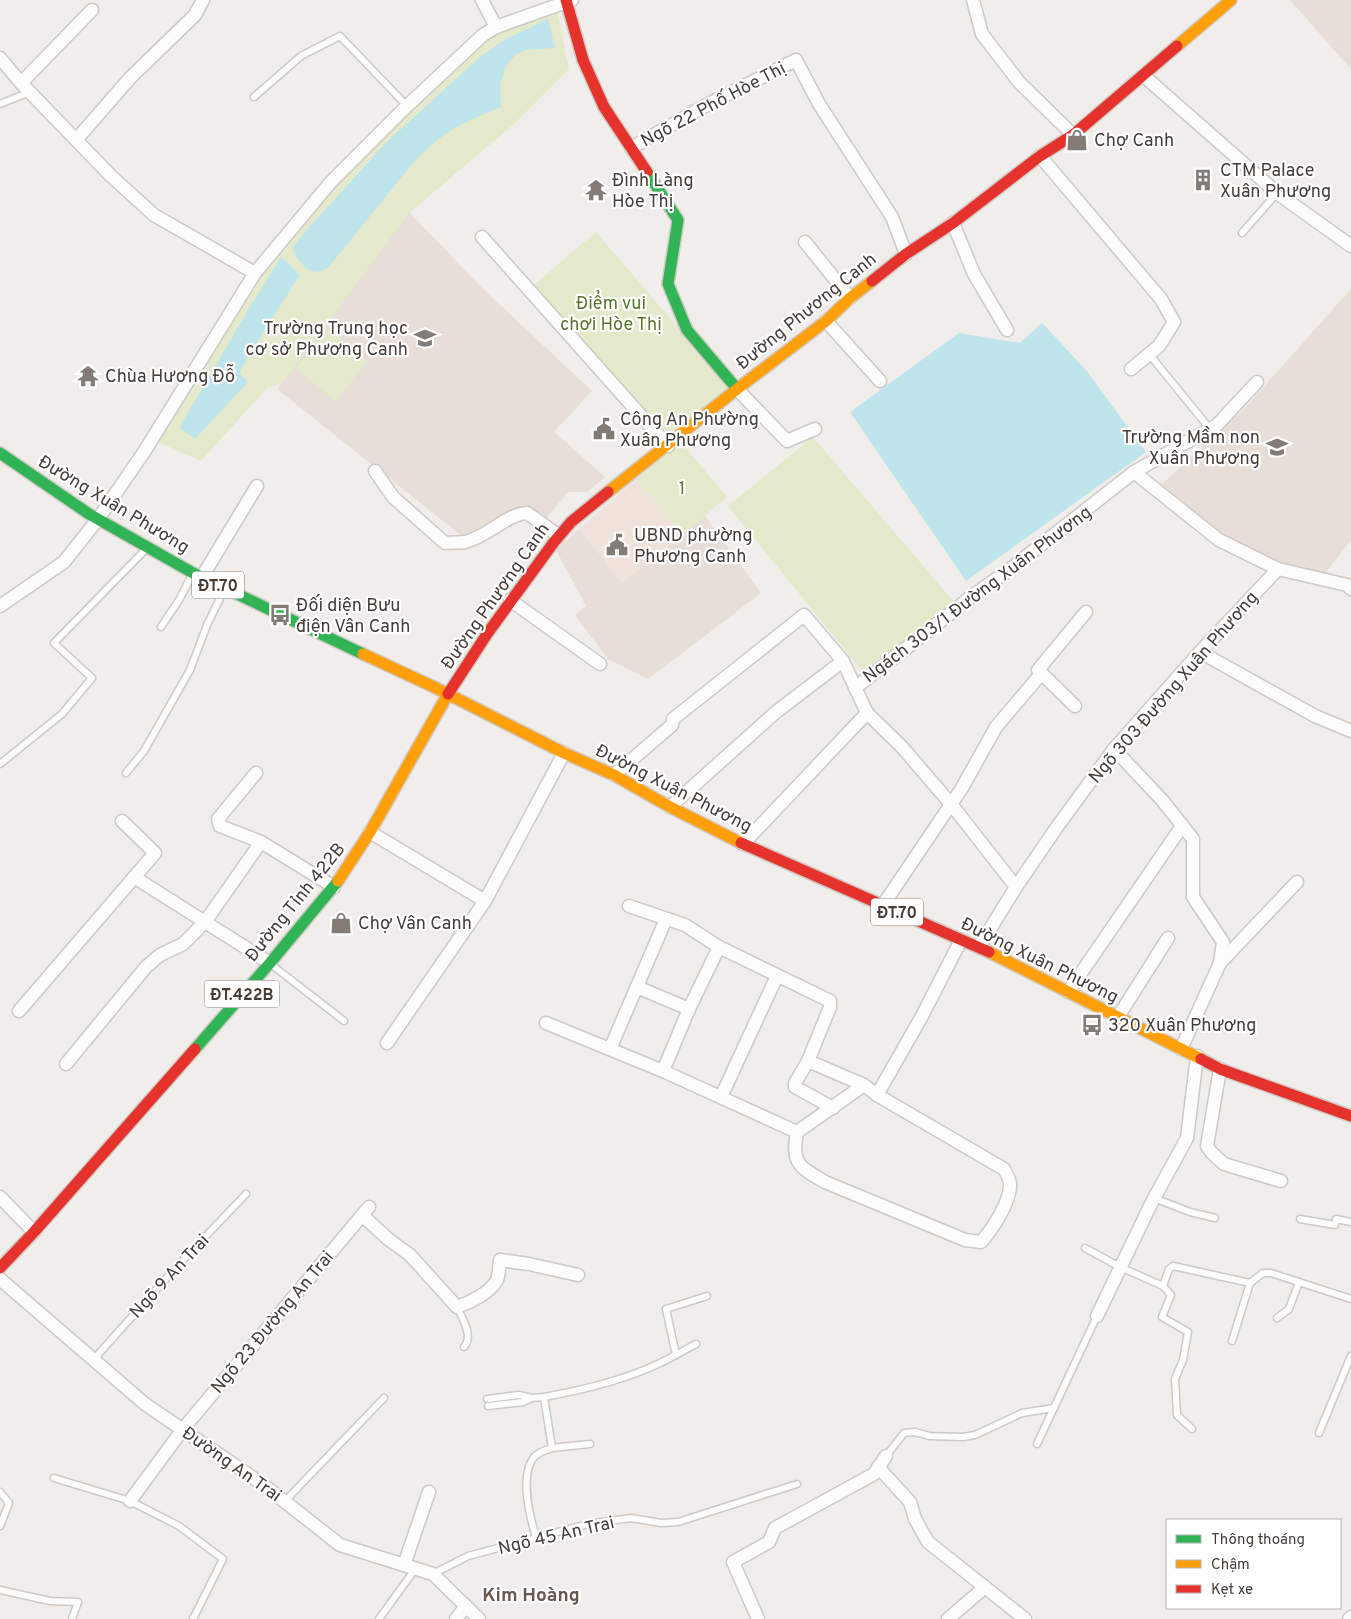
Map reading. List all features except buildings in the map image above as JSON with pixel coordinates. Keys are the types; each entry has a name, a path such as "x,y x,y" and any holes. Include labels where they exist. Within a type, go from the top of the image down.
{"main road":[{"path":"568,0 586,68 604,107 678,220 668,284 687,330 737,389"},
{"name":"Đường Phương Canh","path":"448,694 510,600 558,535 571,522 737,389 826,322 850,298 906,254 952,223 1040,156 1073,135 1231,0"},
{"name":"Đường Xuân Phương","path":"0,453 98,519 198,575 448,694 564,753 614,775 670,807 743,844 979,947 1220,1069 1351,1116"},
{"name":"Đường Tỉnh 422B","path":"0,1268 34,1232 270,963 334,886 370,832 448,694"}],"street":[{"path":"76,140 130,78 196,14 203,0"},
{"path":"482,0 496,27"},
{"path":"0,606 64,562 98,519 144,452 255,273 330,183 407,106 483,35 496,27 568,0"},
{"path":"973,0 982,34 1019,82 1073,135"},
{"path":"26,87 92,10"},
{"path":"0,58 111,176 154,215 255,273"},
{"name":"Ngõ 22 Phố Hòe Thị","path":"631,148 710,103 796,60 819,104 892,217 906,254"},
{"path":"1144,76 1277,193 1351,246"},
{"path":"1040,156 1161,299 1174,322 1159,346 1131,369"},
{"path":"952,223 974,274 1007,330"},
{"path":"482,237 668,446"},
{"path":"805,242 850,298"},
{"path":"826,322 880,381"},
{"name":"Ngách 303/1 Đường Xuân Phương","path":"1016,887 951,804 901,746 867,713 855,688 968,599 1006,574 1134,472 1210,429 1257,382"},
{"path":"737,389 788,441 815,429"},
{"path":"375,471 393,497 445,542 465,542 492,530 520,513 527,513 558,535"},
{"path":"1134,472 1219,540 1278,569 1350,585"},
{"path":"198,575 257,486"},
{"name":"Ngõ 303 Đường Xuân Phương","path":"979,947 1016,887 1057,827 1114,750 1200,652 1278,569"},
{"path":"510,600 600,664"},
{"path":"1075,706 1038,670 1086,612"},
{"path":"614,775 672,725 673,719 804,615 842,661 855,688"},
{"path":"1200,652 1315,716 1351,731"},
{"path":"670,807 776,712 842,661"},
{"path":"883,905 962,788 996,727 1041,674"},
{"path":"743,844 867,713"},
{"path":"1114,750 1162,800 1193,840 1193,897 1223,942 1220,962 1181,1049"},
{"path":"386,1043 485,900 564,753"},
{"path":"256,773 218,819 220,826 261,842 334,886"},
{"path":"19,1012 155,853 122,821"},
{"path":"1068,992 1182,826"},
{"path":"370,832 485,900"},
{"path":"66,1064 146,968 160,955 183,944 205,922 261,842"},
{"path":"134,877 270,963"},
{"path":"1220,962 1296,882"},
{"path":"629,906 685,925 719,947 830,1001 830,1007 795,1087 833,1108"},
{"path":"610,1049 666,919"},
{"path":"1118,1017 1168,938"},
{"path":"877,1094 922,1016 961,940"},
{"path":"663,1071 689,1009 719,947"},
{"path":"721,1097 777,976"},
{"path":"637,987 689,1009"},
{"path":"546,1023 663,1071 797,1132"},
{"path":"1097,1316 1154,1198 1187,1138 1197,1056"},
{"path":"808,1061 864,1085 1004,1169 1011,1183 1008,1198 993,1226 981,1242 965,1240 825,1182 806,1171 795,1158 794,1150 797,1132 864,1085"},
{"path":"1220,1069 1207,1146 1224,1164 1281,1181"},
{"path":"0,1197 34,1232"},
{"name":"Ngõ 23 Đường An Trai","path":"130,1501 183,1430 365,1211 388,1239 410,1255 457,1306"},
{"path":"457,1306 483,1294 497,1280 500,1260 529,1264 578,1275"},
{"name":"Đường An Trai","path":"0,1279 145,1404 265,1486 340,1545 434,1574 479,1619"},
{"path":"758,1619 733,1562 769,1542 775,1528 874,1474 882,1462 910,1502 915,1519 928,1542 1024,1619"},
{"path":"410,1566 429,1492"},
{"path":"948,1619 984,1587"},
{"path":"456,1619 466,1606"}],"lane":[{"path":"254,97 302,56 340,36 407,106"},
{"path":"0,104 26,87"},
{"path":"1242,233 1277,193"},
{"path":"1149,354 1210,429"},
{"path":"0,764 62,714 92,678 54,643 148,547"},
{"path":"161,627 198,575"},
{"path":"126,773 144,751 190,670 207,625 225,588"},
{"path":"270,963 344,1021"},
{"name":"Ngõ 9 An Trai","path":"94,1359 181,1262 246,1194"},
{"path":"1154,1198 1190,1212 1214,1218"},
{"path":"1300,1219 1335,1225 1336,1219 1351,1222"},
{"path":"1085,1248 1120,1267 1163,1286 1171,1295 1162,1317 1188,1332 1183,1360 1175,1380 1177,1415 1192,1429"},
{"path":"1163,1286 1173,1266 1250,1283"},
{"path":"1232,1341 1250,1283 1263,1273 1271,1273 1351,1299"},
{"path":"1277,1318 1290,1309 1299,1282"},
{"path":"676,1354 666,1309 707,1296"},
{"path":"457,1306 465,1323 468,1336 467,1345 464,1347"},
{"path":"1037,1444 1097,1316"},
{"path":"487,1398 519,1395 544,1398 586,1389 659,1364 696,1344"},
{"path":"1319,1433 1351,1356"},
{"path":"285,1501 384,1398"},
{"path":"488,1406 524,1402 532,1398"},
{"path":"544,1398 552,1448"},
{"path":"882,1462 904,1433 915,1432 930,1436 963,1438 975,1435 1022,1413 1054,1408"},
{"path":"536,1538 528,1506 528,1472 534,1458 540,1452 552,1448 590,1444"},
{"path":"54,1478 130,1501 179,1526 223,1559 193,1619"},
{"name":"Ngõ 45 An Trai","path":"434,1574 468,1556 588,1524 631,1518 661,1523 678,1522 797,1484"},
{"path":"0,1492 9,1502 0,1526"},
{"path":"379,1619 410,1566"},
{"path":"0,1590 50,1601 78,1602 72,1619"}],"shaded area":[{"path":"1290,0 1351,0 1351,69"},
{"name":"Trường Trung học cơ sở Phương Canh","path":"409,212 481,287 592,391 554,432 605,477 587,492 568,492 542,523 519,507 462,536 277,389"},
{"name":"Trường Mầm non Xuân Phương","path":"1351,289 1351,540 1324,575 1280,564 1225,536 1162,484 1244,409"},
{"path":"637,479 683,534 622,583 579,529"},
{"path":"705,516 761,593 648,679 608,659 575,615 586,606 556,550 579,529 622,583"}],"green space":[{"path":"557,10 569,69 513,125 409,213 283,382 267,388 201,461 156,441 257,276 331,183 483,38"},
{"name":"Điểm vui chơi Hòe Thị","path":"596,232 730,388 668,442 533,286"},
{"path":"329,329 368,361 335,401 296,368"},
{"path":"813,437 954,602 863,672 728,506"},
{"name":"1","path":"681,442 727,497 683,534 637,479"}],"water":[{"path":"548,19 555,48 525,50 515,55 506,66 500,84 501,107 456,127 428,148 413,163 328,268 314,272 302,264 297,258 293,247 388,141 482,55 506,39"},
{"path":"281,257 300,275 240,371 241,375 248,382 195,439 179,428"},
{"path":"1042,323 1086,370 1146,452 966,581 850,412 959,333 1020,343"}],"traffic: fast":[{"path":"647,172 678,220 668,284 687,330 737,389"},
{"path":"0,453 89,514 193,573 363,654"},
{"path":"195,1049 338,881"}],"traffic: slow":[{"path":"1177,46 1231,0"},
{"path":"608,492 826,321 850,298 872,281"},
{"path":"363,654 434,687 564,753 614,775 670,807 741,843"},
{"path":"338,881 370,832 448,694"},
{"path":"989,952 1201,1059"}],"traffic: jam":[{"path":"566,0 583,60 604,107 647,172"},
{"path":"872,281 906,254 953,223 1040,156 1073,135 1177,46"},
{"path":"448,694 487,634 554,542 571,522 608,492"},
{"path":"741,843 989,952"},
{"path":"0,1268 195,1049"},
{"path":"1201,1059 1220,1069 1351,1116"}],"place":[{"name":"Chợ Canh","path":"1077,140"},
{"name":"CTM Palace Xuân Phương","path":"1203,180"},
{"name":"Đình Làng Hòe Thị","path":"596,190"},
{"name":"Trường Trung học cơ sở Phương Canh","path":"425,338"},
{"name":"Chùa Hương Đỗ","path":"88,376"},
{"name":"Công An Phường Xuân Phương","path":"604,429"},
{"name":"Trường Mầm non Xuân Phương","path":"1277,447"},
{"name":"UBND phường Phương Canh","path":"617,545"},
{"name":"Đối diện Bưu điện Vân Canh","path":"280,615"},
{"name":"Chợ Vân Canh","path":"341,923"},
{"name":"320 Xuân Phương","path":"1092,1025"}],"district":[{"name":"Kim Hoàng","path":"531,1594"}]}
